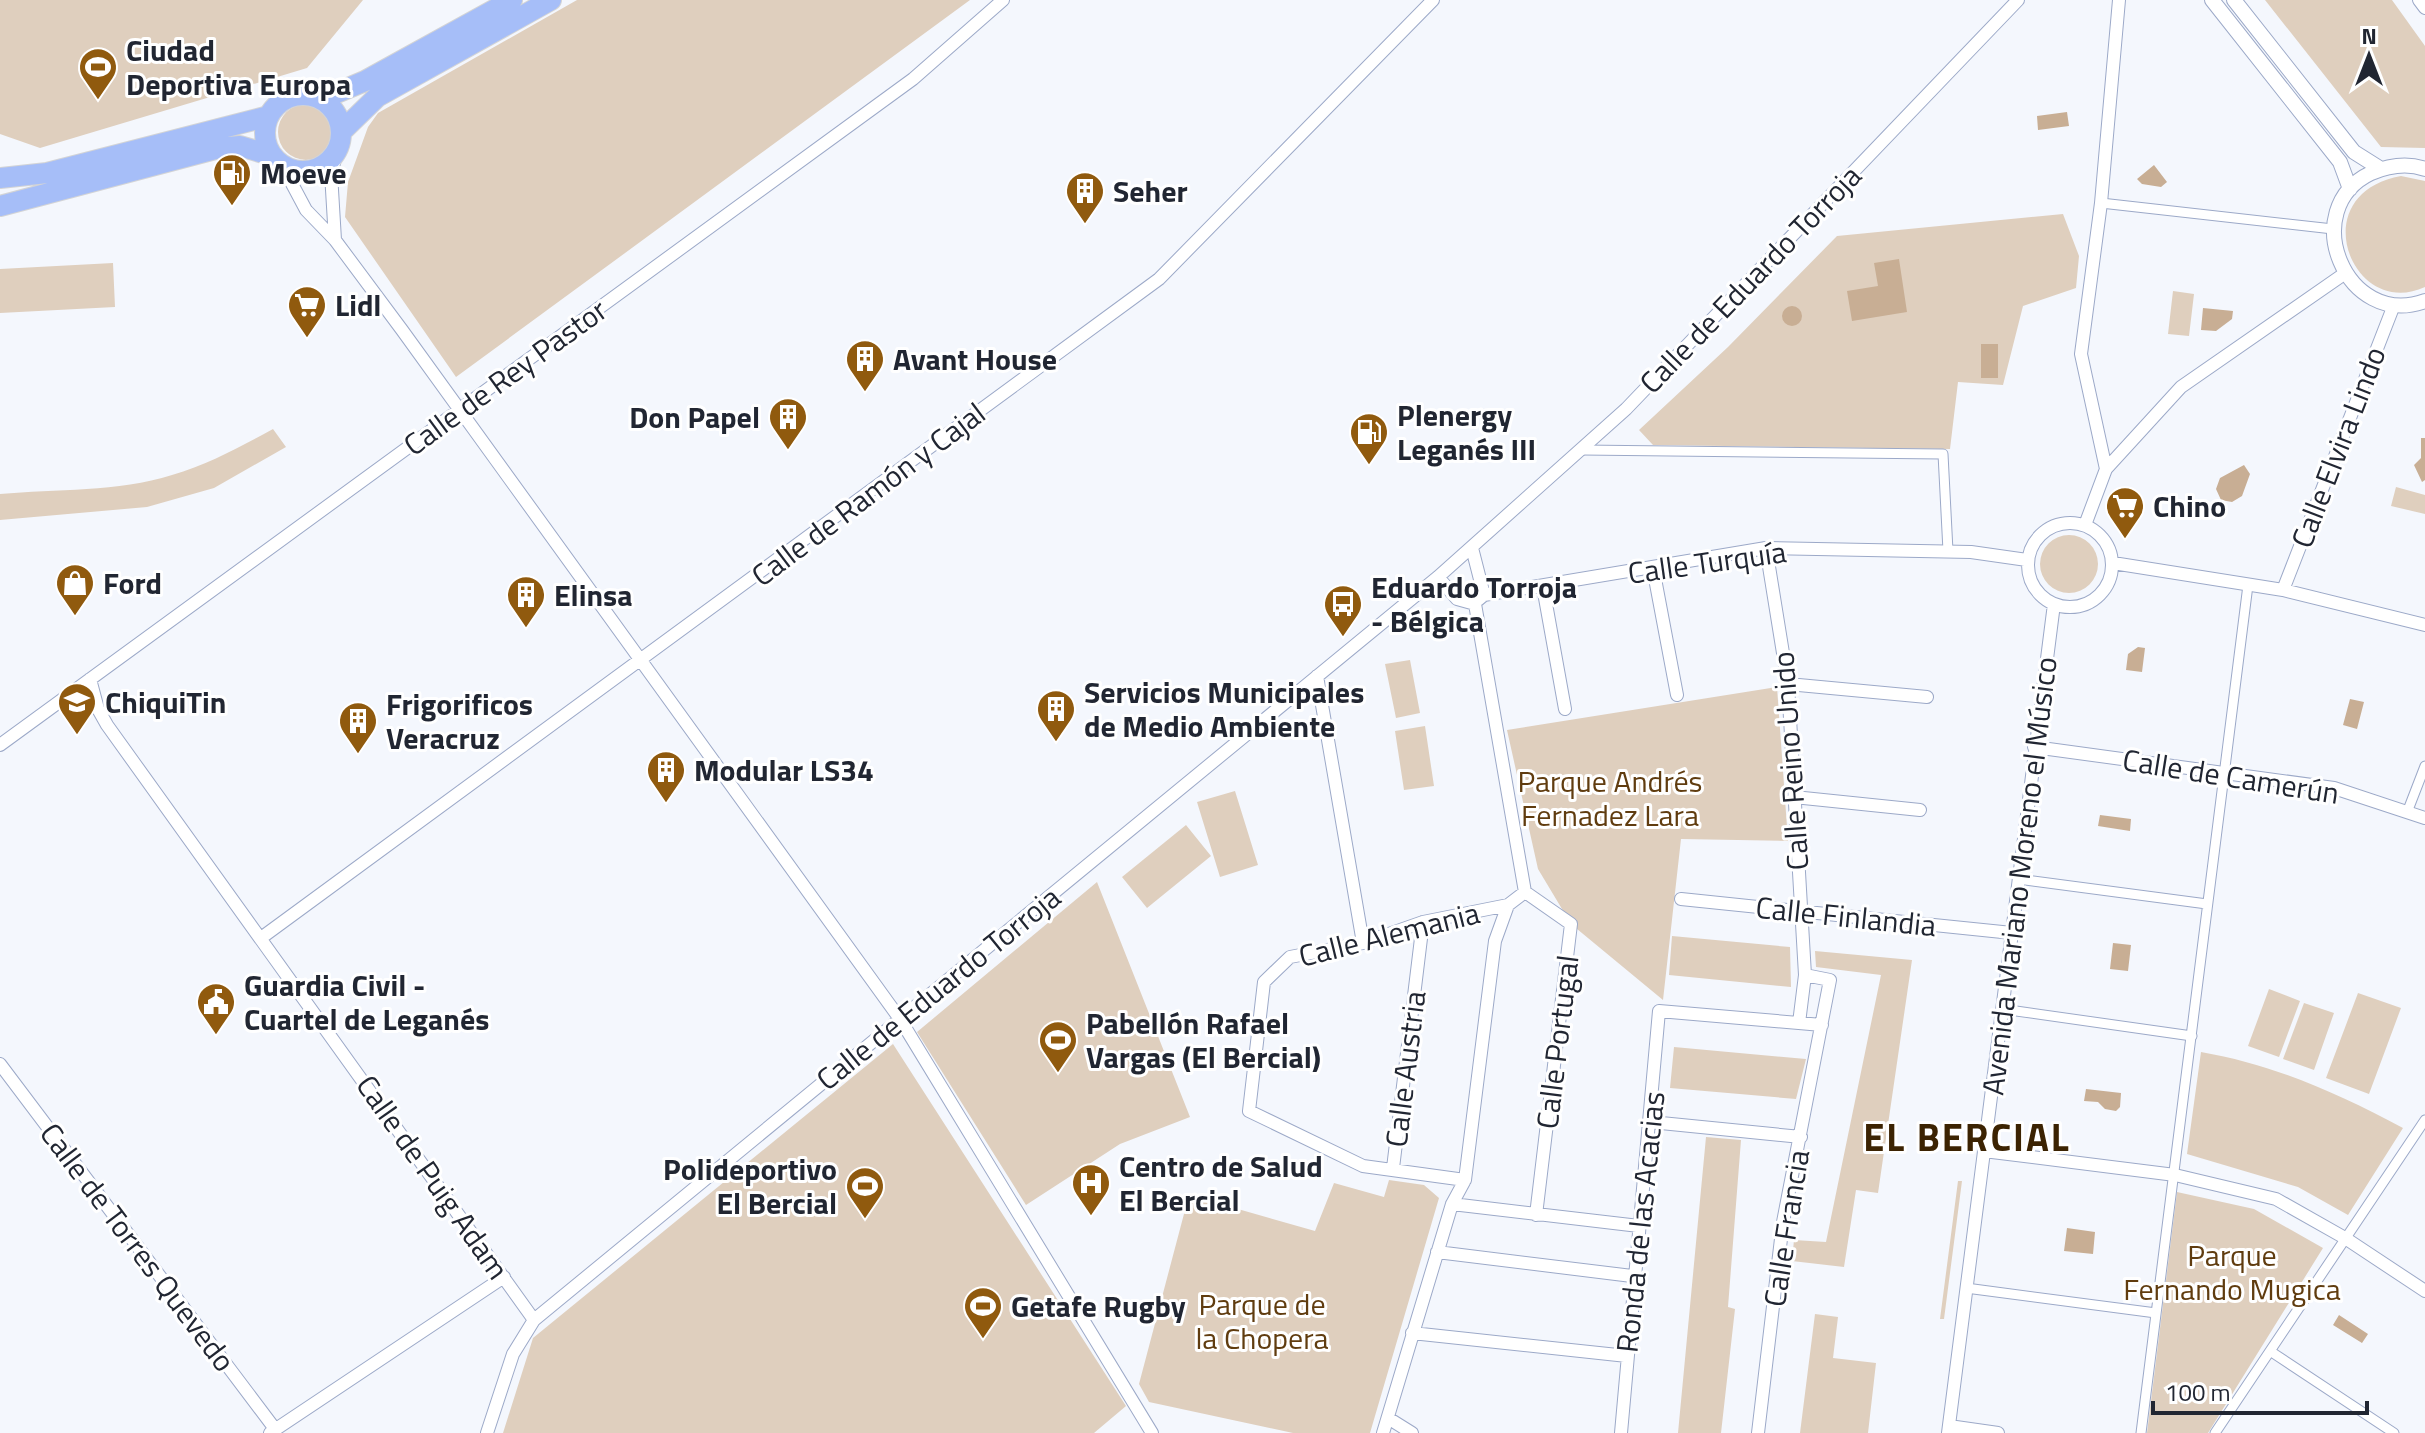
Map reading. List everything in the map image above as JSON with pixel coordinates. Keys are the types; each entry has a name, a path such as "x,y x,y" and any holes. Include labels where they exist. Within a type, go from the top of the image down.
{"highway":[{"path":"322,99 365,81 512,0"},
{"path":"0,206 219,148 240,146 309,171 332,158 340,139 377,97 551,0"},
{"path":"0,178 47,173 269,116 286,98 300,94 322,99 332,107 340,139"},
{"path":"269,116 267,144 278,160"}],"street":[{"name":"Calle de Rey Pastor","path":"0,745 913,79 1003,0"},
{"name":"Calle de Ramón y Cajal","path":"261,938 1159,279 1433,0"},
{"name":"Calle de Eduardo Torroja","path":"487,1433 513,1354 534,1320 1472,548 1626,409 2018,0"},
{"path":"2106,469 2081,354 2101,203 2119,0"},
{"path":"2212,0 2340,162 2350,189"},
{"path":"2234,0 2354,152 2381,169"},
{"path":"2419,0 2425,8"},
{"path":"335,240 331,173 340,139"},
{"path":"278,160 306,210 335,240 900,1019 1150,1432"},
{"path":"2425,169 2400,165 2381,169 2350,189 2338,208 2333,229 2335,252 2344,274 2366,294 2394,305 2425,301"},
{"path":"2101,203 2333,229"},
{"path":"2085,525 2106,469 2181,387 2344,274"},
{"name":"Calle Elvira Lindo","path":"2283,590 2394,305"},
{"path":"1582,450 1943,454 1948,551"},
{"path":"2068,522 2085,525 2098,532 2109,548 2113,563 2106,587 2096,598 2082,606 2054,604 2033,587 2027,560 2039,535 2052,526 2068,522"},
{"path":"1383,1433 1452,1204 1465,1180 1495,941 1508,905 1525,892 1472,548"},
{"name":"Calle Turquía","path":"1479,600 1766,548 1948,551 2027,560"},
{"name":"Calle Reino Unido","path":"1766,548 1788,684 1805,975 1799,1023"},
{"path":"2113,563 2283,590 2425,625"},
{"path":"1653,568 1677,695"},
{"path":"1438,577 1457,599 1479,600"},
{"path":"2141,1433 2248,585"},
{"path":"1543,587 1565,709"},
{"name":"Avenida Mariano Moreno el Músico","path":"1948,1430 2054,604"},
{"path":"1317,676 1363,943"},
{"name":"Calle de Puig Adam","path":"90,679 98,709 107,725 534,1320"},
{"path":"1788,684 1927,697"},
{"name":"Calle de Camerún","path":"2034,747 2334,788 2425,818"},
{"path":"2408,810 2425,766"},
{"path":"1794,797 1920,810"},
{"path":"2018,879 2207,904"},
{"name":"Calle Portugal","path":"1525,892 1571,924 1536,1215"},
{"name":"Calle Finlandia","path":"1681,899 2012,933"},
{"name":"Calle Alemania","path":"1393,1168 1363,1166 1249,1111 1264,982 1290,957 1363,943 1423,922 1508,905"},
{"name":"Calle Austria","path":"1393,1168 1423,922"},
{"name":"Calle Francia","path":"1758,1433 1783,1222 1830,980 1805,975"},
{"path":"2002,1009 2192,1036"},
{"name":"Ronda de las Acacias","path":"1621,1433 1632,1276 1651,1122 1659,1011 1799,1023"},
{"path":"1799,1023 1822,1025"},
{"name":"Calle de Torres Quevedo","path":"0,1064 272,1431"},
{"path":"2215,1433 2425,1120"},
{"path":"1651,1122 1801,1137"},
{"path":"1984,1151 2175,1175 2276,1199 2345,1238 2425,1291"},
{"path":"1393,1168 1465,1180"},
{"path":"1452,1204 1639,1226"},
{"path":"1437,1252 1632,1276"},
{"path":"272,1431 504,1277"},
{"path":"1966,1288 2156,1313"},
{"path":"1412,1333 1627,1356"},
{"path":"2270,1351 2394,1433"},
{"path":"1388,1418 1412,1433"},
{"path":"1948,1430 1998,1433"}],"green space":[{"name":"Ciudad Deportiva Europa","path":"0,0 363,0 307,68 40,148 0,134"},
{"path":"577,0 970,0 456,377 345,217 348,182 368,127 378,113"},
{"path":"2265,0 2392,0 2425,46 2425,148 2381,147"},
{"path":"306,104 325,113 334,132 325,151 306,160 287,151 278,132 287,113"},
{"path":"2401,176 2425,181 2425,287 2399,293 2377,287 2359,272 2348,251 2346,228 2353,206 2371,187"},
{"path":"2063,214 2079,256 2076,288 2023,306 2003,385 1958,382 1950,449 1653,445 1639,430 1728,347 1837,236"},
{"path":"113,263 115,307 0,313 0,269"},
{"path":"2173,291 2194,294 2189,336 2168,334"},
{"path":"273,429 286,447 214,488 147,507 0,520 0,494 109,487 151,480 186,471"},
{"path":"2396,487 2425,495 2425,514 2391,506"},
{"path":"2069,535 2090,543 2098,564 2090,585 2069,593 2048,585 2040,564 2048,543"},
{"path":"1410,660 1420,713 1396,718 1385,664"},
{"name":"Parque Andrés Fernadez Lara","path":"1777,687 1788,841 1681,839 1663,1000 1571,924 1538,869 1507,730"},
{"path":"1425,726 1434,786 1404,790 1395,731"},
{"path":"1235,791 1258,865 1220,877 1197,802"},
{"path":"1186,825 1211,856 1147,908 1122,877"},
{"name":"Pabellón Rafael Vargas (El Bercial)","path":"1097,882 1190,1117 1120,1144 1026,1205 917,1032"},
{"path":"1672,936 1790,947 1791,987 1669,975"},
{"path":"1815,951 1912,960 1878,1193 1856,1190 1844,1267 1792,1261 1794,1240 1826,1242 1881,975 1816,967"},
{"path":"2269,989 2300,1001 2279,1057 2248,1046"},
{"path":"2358,993 2401,1008 2369,1094 2326,1078"},
{"path":"2304,1003 2334,1013 2314,1070 2283,1059"},
{"path":"893,1044 1126,1406 1094,1433 503,1433 533,1338"},
{"path":"1674,1047 1806,1059 1796,1099 1670,1088"},
{"path":"2201,1052 2254,1064 2305,1082 2403,1128 2348,1215 2298,1187 2187,1154"},
{"path":"1706,1137 1741,1140 1728,1307 1735,1309 1721,1433 1678,1433"},
{"name":"Parque de la Chopera","path":"1389,1180 1424,1185 1439,1198 1370,1433 1293,1433 1149,1402 1139,1384 1189,1195 1315,1231 1334,1183 1384,1197"},
{"path":"1958,1181 1962,1181 1944,1319 1940,1319"},
{"name":"Parque Fernando Mugica","path":"2177,1192 2254,1209 2323,1248 2208,1433 2147,1433"},
{"path":"1815,1314 1838,1317 1833,1358 1876,1363 1868,1433 1800,1433"}],"shaded area":[{"path":"2067,112 2069,126 2038,130 2037,116"},
{"path":"2154,165 2167,182 2161,187 2142,184 2137,179"},
{"path":"1899,259 1907,312 1852,321 1847,291 1878,286 1874,263"},
{"path":"1792,306 1799,309 1802,316 1799,323 1792,326 1785,323 1782,316 1785,309"},
{"path":"2203,308 2233,311 2232,319 2216,331 2201,330"},
{"path":"1981,344 1998,344 1998,378 1981,378"},
{"path":"2421,438 2425,438 2425,480 2422,482 2414,465 2421,458"},
{"path":"2244,465 2250,474 2242,496 2232,502 2221,500 2216,489 2220,478"},
{"path":"2138,647 2145,648 2142,672 2126,670 2128,654"},
{"path":"2350,699 2364,702 2357,729 2343,725"},
{"path":"2100,815 2131,819 2130,831 2098,826"},
{"path":"2113,943 2131,945 2128,971 2110,969"},
{"path":"2086,1089 2121,1093 2120,1107 2116,1111 2105,1109 2098,1102 2084,1101"},
{"path":"2067,1228 2095,1232 2093,1254 2064,1251"},
{"path":"2339,1315 2368,1334 2362,1343 2333,1325"}],"place":[{"name":"Ciudad Deportiva Europa","path":"98,101"},
{"name":"Moeve","path":"232,207"},
{"name":"Seher","path":"1085,225"},
{"name":"Lidl","path":"307,339"},
{"name":"Avant House","path":"865,393"},
{"name":"Don Papel","path":"788,451"},
{"name":"Plenergy Leganés III","path":"1369,466"},
{"name":"Chino","path":"2125,540"},
{"name":"Ford","path":"75,617"},
{"name":"Elinsa","path":"526,629"},
{"name":"Eduardo Torroja - Bélgica","path":"1343,638"},
{"name":"ChiquiTin","path":"77,736"},
{"name":"Servicios Municipales de Medio Ambiente","path":"1056,743"},
{"name":"Frigorificos Veracruz","path":"358,755"},
{"name":"Modular LS34","path":"666,804"},
{"name":"Guardia Civil - Cuartel de Leganés","path":"216,1036"},
{"name":"Pabellón Rafael Vargas (El Bercial)","path":"1058,1074"},
{"name":"Centro de Salud El Bercial","path":"1091,1217"},
{"name":"Polideportivo El Bercial","path":"865,1220"},
{"name":"Getafe Rugby","path":"983,1340"}],"district":[{"name":"EL BERCIAL","path":"1967,1137"}]}
